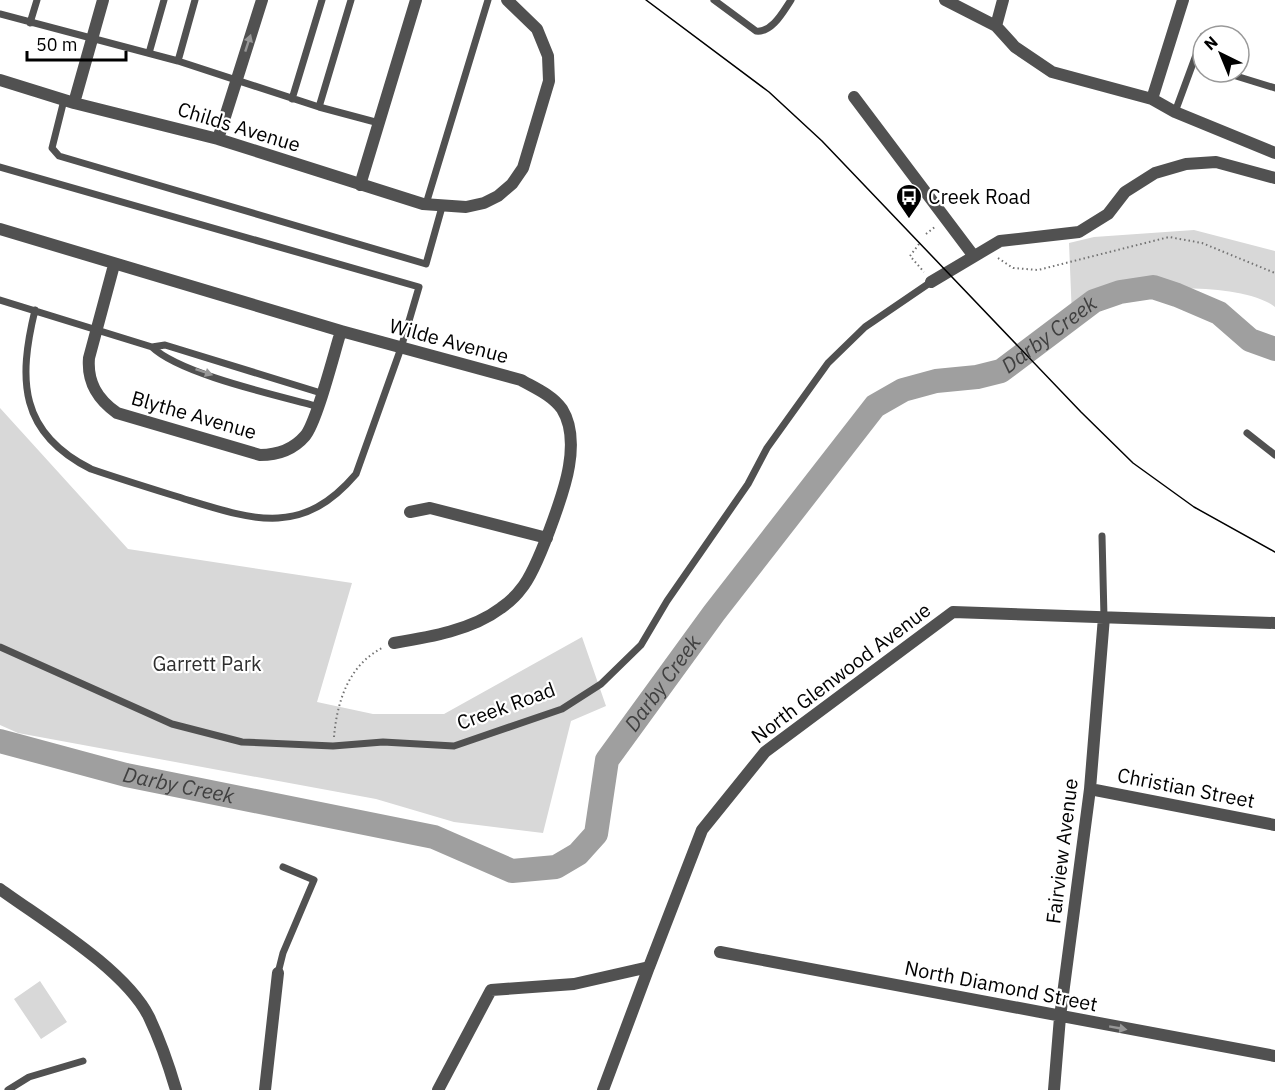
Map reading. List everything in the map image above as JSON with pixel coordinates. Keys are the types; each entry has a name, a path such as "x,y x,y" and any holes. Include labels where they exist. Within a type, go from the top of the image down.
{"street":[{"path":"69,102 93,39 104,0"},
{"path":"218,139 262,0"},
{"path":"360,185 416,0"},
{"name":"Childs Avenue","path":"0,80 69,102 218,139 426,204 466,207 498,196 512,184 523,168 549,81 548,56 537,29 507,0"},
{"path":"945,0 996,27 1015,47 1052,72 1152,99 1175,112 1275,153"},
{"path":"996,27 1003,0"},
{"path":"1152,99 1183,0"},
{"path":"855,97 973,255"},
{"name":"Creek Road","path":"931,282 1000,241 1080,232 1108,214 1125,192 1155,174 1186,164 1216,162 1275,178"},
{"name":"Wilde Avenue","path":"0,229 341,332 521,380 543,391 562,409 571,436 569,468 547,538 523,588 500,609 471,624 430,638 394,643"},
{"name":"Blythe Avenue","path":"114,265 88,357 88,372 100,398 117,413 260,454 273,455 297,445 306,435 341,332"},
{"path":"410,512 430,508 547,538"},
{"name":"North Glenwood Avenue","path":"603,1090 702,830 765,752 953,612 1275,623"},
{"name":"Fairview Avenue","path":"1054,1090 1060,1017 1090,789 1104,617"},
{"name":"Christian Street","path":"1090,789 1275,825"},
{"path":"0,889 72,941 133,994 148,1016 176,1090"},
{"name":"North Diamond Street","path":"720,952 1275,1056"},
{"path":"438,1090 491,990 574,984 649,967"},
{"path":"265,1090 278,973"}],"lane":[{"path":"30,23 37,0"},
{"path":"148,53 164,0"},
{"path":"178,61 195,0"},
{"path":"292,99 322,0"},
{"path":"319,107 351,0"},
{"path":"426,204 488,0"},
{"path":"714,0 756,31 762,32 769,29 791,0"},
{"path":"0,14 178,61 292,99 379,123"},
{"path":"1175,112 1191,68"},
{"path":"1251,81 1275,88"},
{"path":"69,102 52,140 52,148 59,156 426,264 442,207"},
{"path":"0,167 419,288 401,348 356,474 346,486 321,505 308,511 268,520 250,518 91,469 74,461 60,449 42,430 31,409 24,381 26,350 35,310"},
{"name":"Creek Road","path":"0,647 172,724 242,742 333,746 383,742 454,747 562,709 601,684 641,645 667,601 748,484 767,448 828,363 865,327 931,282"},
{"path":"0,300 97,328 152,348 164,359 316,406"},
{"path":"152,348 165,345 321,393"},
{"path":"1247,433 1275,455"},
{"path":"1102,536 1104,617"},
{"path":"278,973 283,953 314,880 283,867"},
{"path":"8,1090 29,1077 83,1061"}],"path":[{"path":"989,247 999,260 1013,268 1038,270 1169,237 1202,243 1275,273"},
{"path":"919,244 910,256 931,282"},
{"path":"333,746 339,699 349,679 364,661 394,643"}],"green space":[{"path":"1194,230 1275,251 1275,307 1263,300 1246,295 1227,291 1185,288 1148,291 1108,307 1072,317 1069,243 1094,237"},
{"name":"Garrett Park","path":"0,408 128,549 352,583 317,702 373,714 444,714 582,637 606,706 571,721 543,833 454,822 376,799 18,733 0,725"},
{"path":"40,981 67,1022 41,1039 14,999"}],"waterway":[{"name":"Darby Creek","path":"0,741 126,775 434,837 512,871 556,867 578,854 596,834 607,760 714,613 875,406 903,390 936,381 977,377 1001,371 1094,301 1120,292 1153,287 1219,313 1250,340 1275,349"}],"tram line":[{"path":"646,0 769,92 822,141 1081,412 1133,463 1194,507 1275,552"}],"place":[{"name":"Creek Road","path":"909,220"}]}
